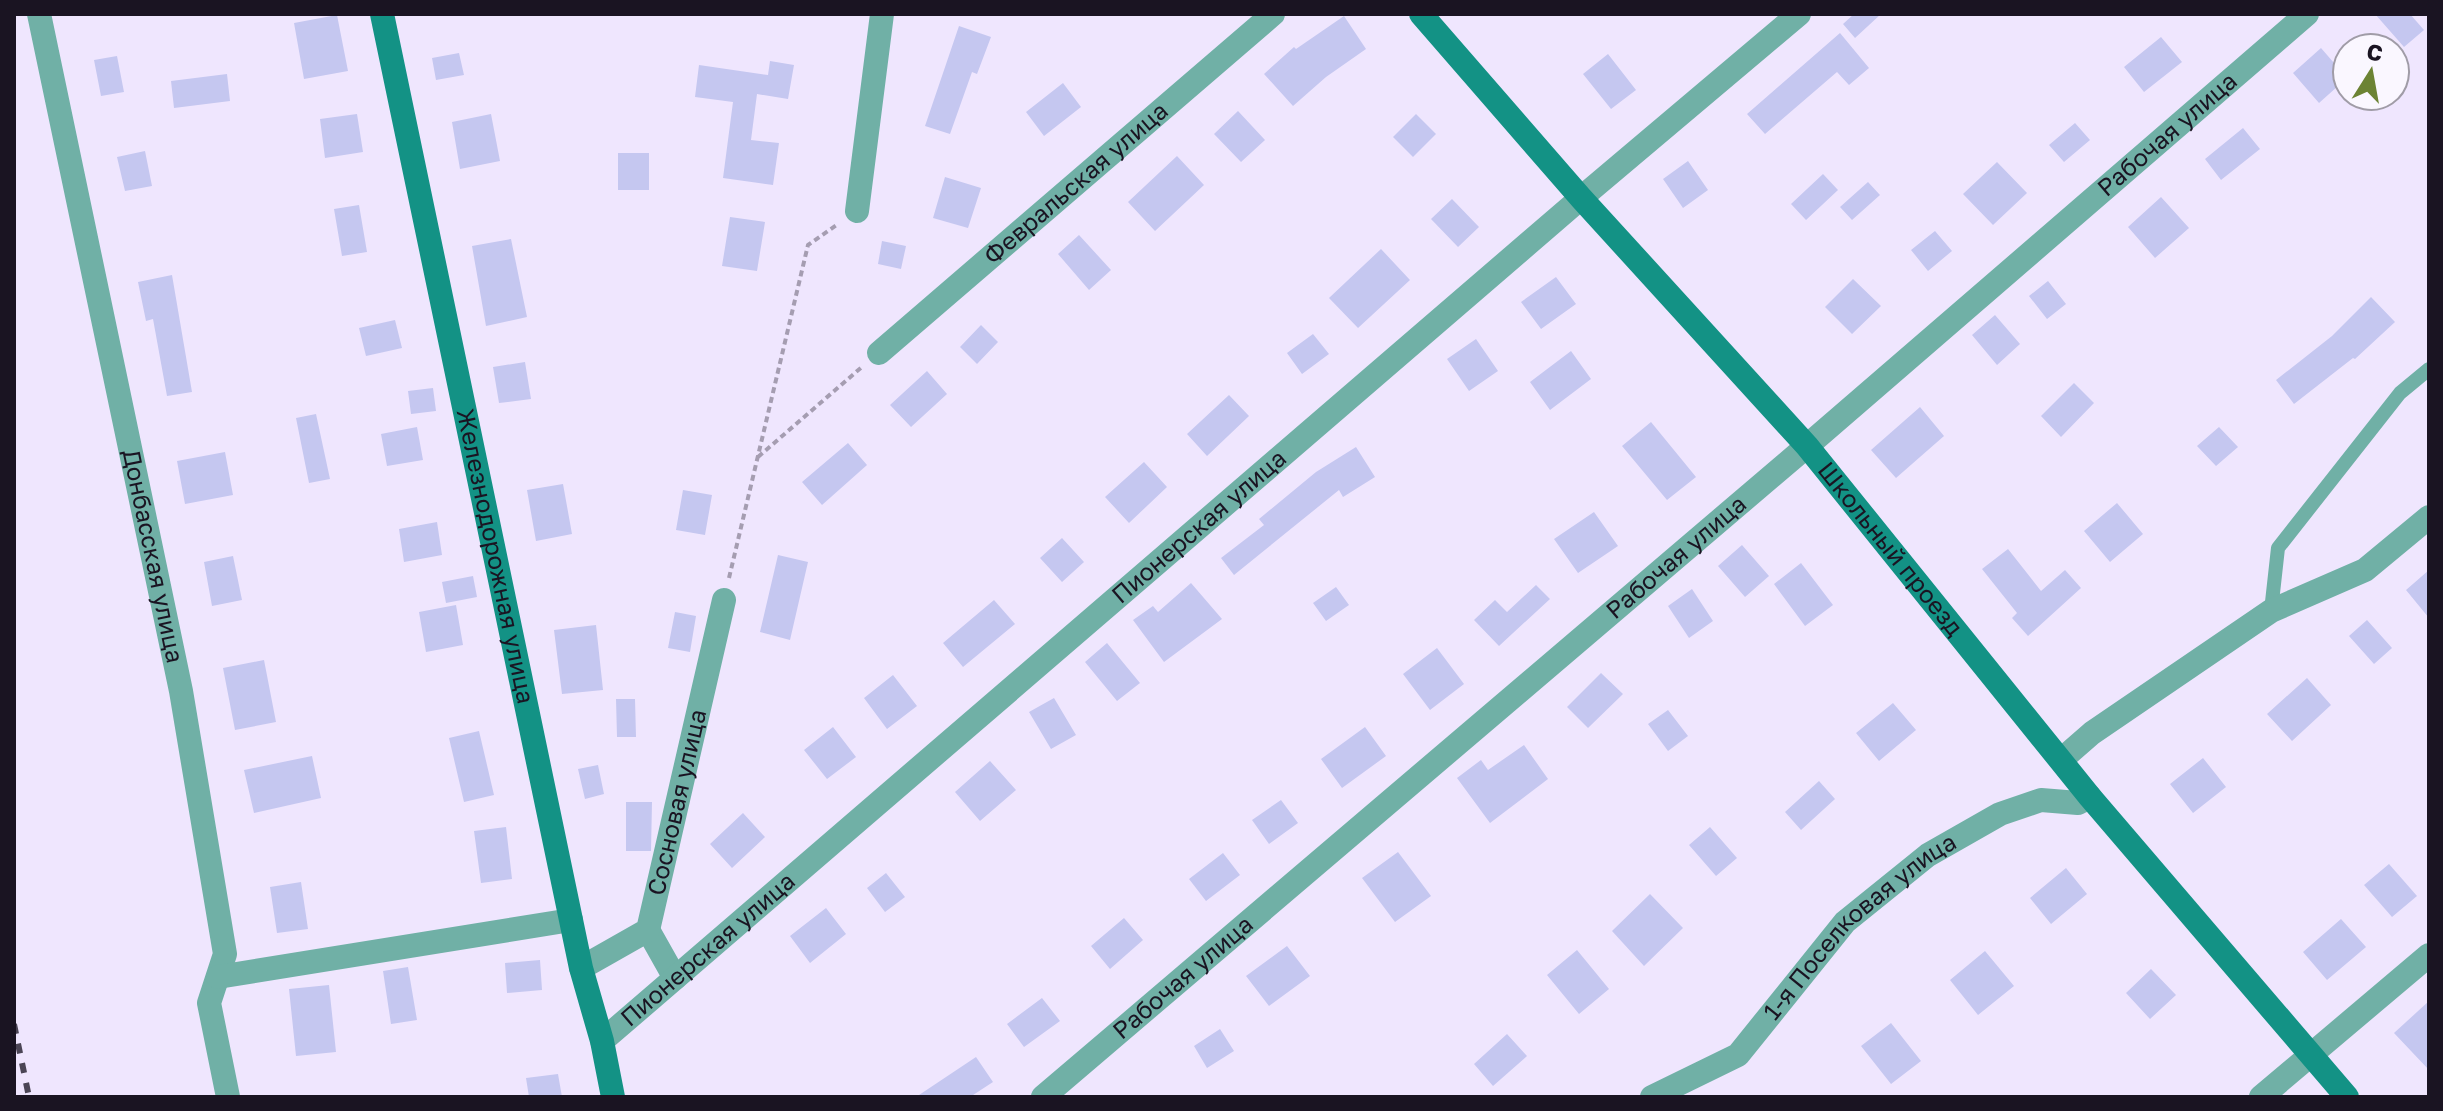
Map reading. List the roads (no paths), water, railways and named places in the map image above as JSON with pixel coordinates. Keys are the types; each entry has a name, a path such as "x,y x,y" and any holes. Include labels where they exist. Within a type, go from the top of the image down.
{"street":[{"name":"Донбасская улица","path":"39,14 181,691 225,954 209,1003 228,1097"},
{"name":"Железнодорожная улица","path":"382,14 581,968 602,1041 613,1097"},
{"path":"857,211 882,14"},
{"name":"Февральская улица","path":"879,353 1273,14"},
{"name":"Школьный проезд","path":"1421,14 1581,198 1807,446 2090,797 2347,1097"},
{"name":"Пионерская улица","path":"602,1041 1799,14"},
{"name":"Рабочая улица","path":"1043,1097 1807,446 2307,14"},
{"path":"2061,760 2092,733 2271,611 2365,570 2429,517"},
{"name":"Сосновая улица","path":"581,968 648,930 724,600"},
{"name":"1-я Поселковая улица","path":"1652,1097 1738,1055 1845,922 1928,855 2000,814 2041,800 2078,803 2090,797"},
{"path":"218,977 571,920"},
{"path":"648,930 675,978"},
{"path":"2261,1097 2429,955"}],"lane":[{"path":"2271,611 2278,548 2400,393 2429,369"}],"railway":[{"path":"14,1024 29,1097"}]}
